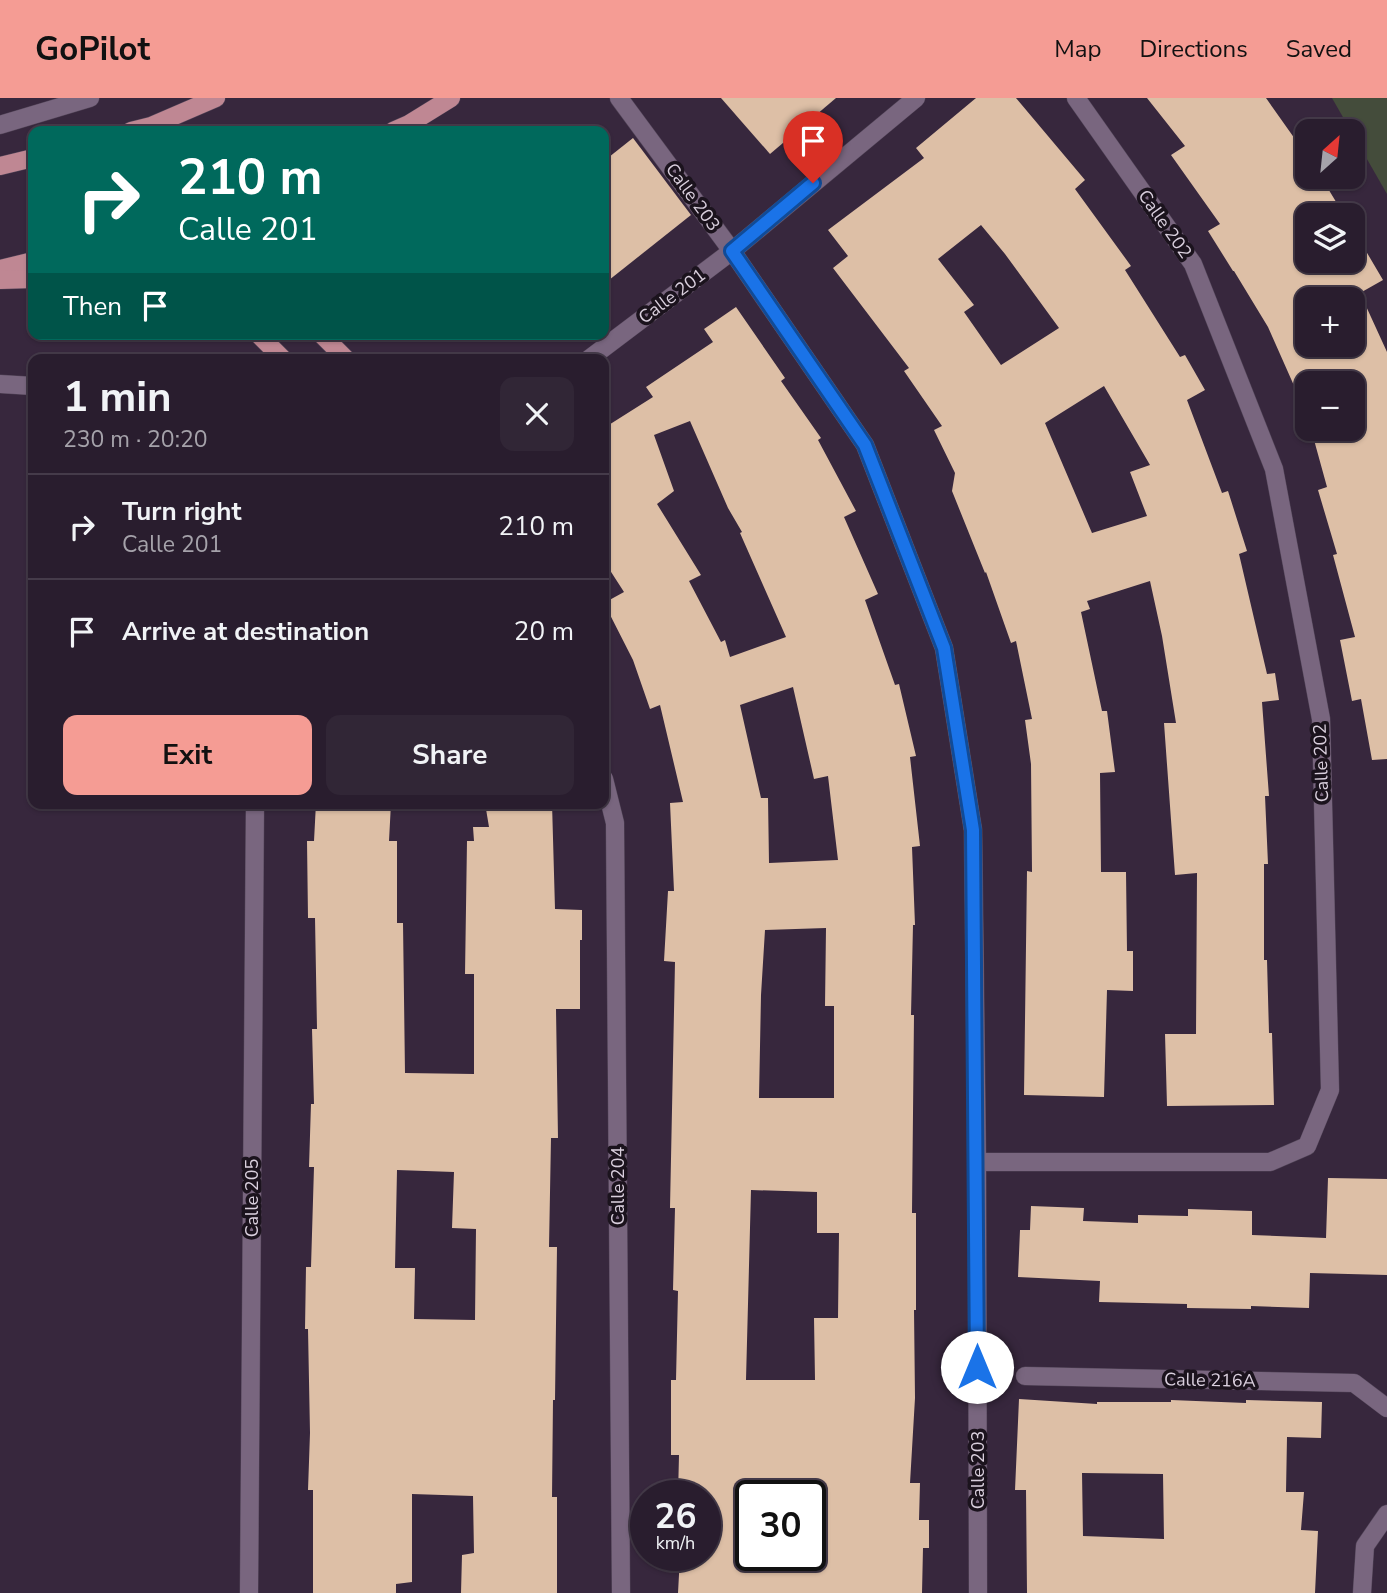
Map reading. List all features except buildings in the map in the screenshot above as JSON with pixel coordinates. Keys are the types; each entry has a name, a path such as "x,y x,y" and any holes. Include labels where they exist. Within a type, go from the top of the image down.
{"main road":[{"path":"151,126 216,98"},
{"path":"406,126 451,98"},
{"path":"0,166 28,159"},
{"path":"0,269 28,262"},
{"path":"0,280 28,279"},
{"path":"264,340 278,354"},
{"path":"327,340 341,354"}],"street":[{"path":"0,125 90,98"},
{"name":"Calle 203","path":"619,98 732,251 865,445 944,648 973,830 978,1593"},
{"name":"Calle 201","path":"596,354 732,251 916,98"},
{"name":"Calle 202","path":"977,1161 1270,1162 1307,1146 1330,1090 1321,719 1274,468 1193,264 1076,98"},
{"path":"0,384 28,386"},
{"name":"Calle 204","path":"609,799 615,823 621,1593"},
{"name":"Calle 205","path":"249,1593 255,809"},
{"name":"Calle 216A","path":"1025,1376 1354,1383 1387,1408"},
{"path":"1362,1593 1365,1546 1387,1514"}],"green space":[{"path":"1332,98 1387,98 1387,194 1365,156 1365,119 1344,119"}],"route":[{"path":"813,183 732,251 865,445 944,648 973,830 977,1367"}]}
